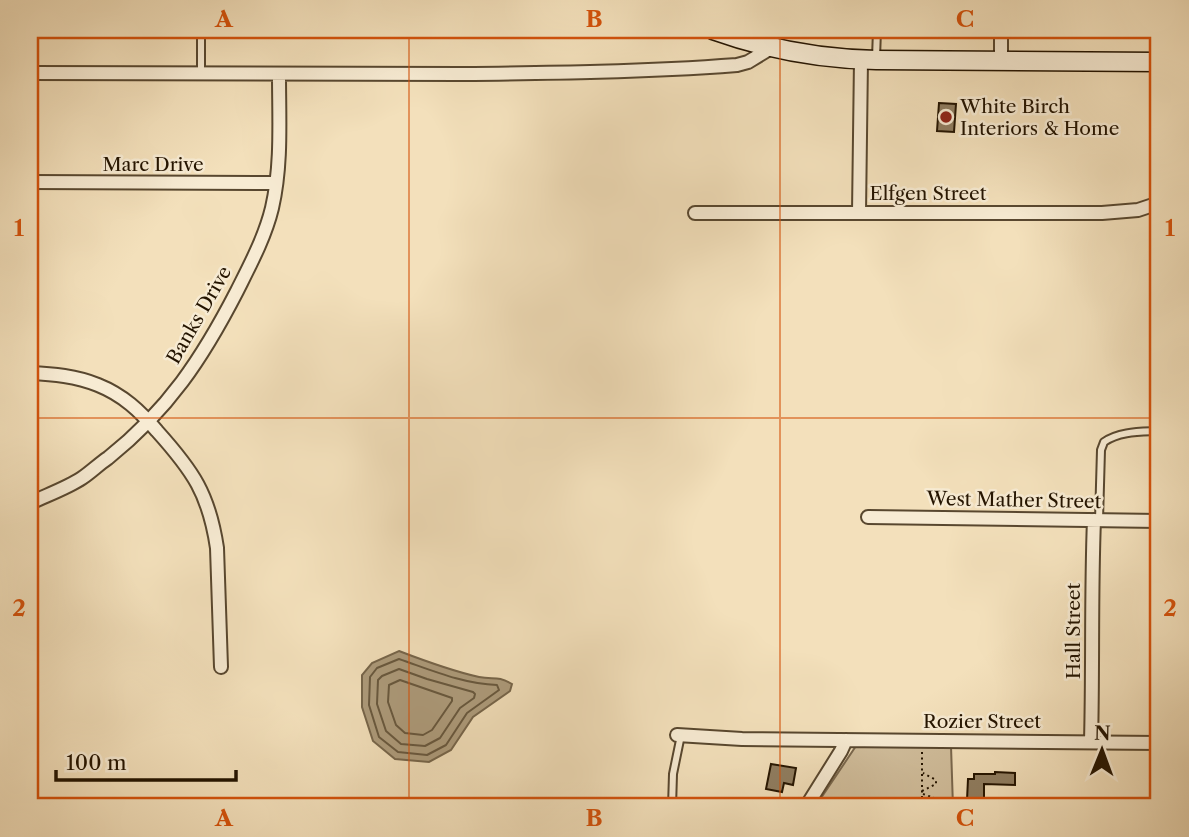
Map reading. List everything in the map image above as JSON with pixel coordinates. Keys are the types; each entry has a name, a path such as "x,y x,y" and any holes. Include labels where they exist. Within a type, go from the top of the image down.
{"street":[{"path":"713,30 831,58 1159,62"},
{"path":"1000,30 1001,62"},
{"path":"30,73 279,75 662,71 748,62 768,41"},
{"path":"859,212 868,60"},
{"name":"Banks Drive","path":"30,503 82,478 124,445 174,393 216,332 272,209 279,151 279,75"},
{"name":"Marc Drive","path":"30,182 276,183"},
{"name":"Elfgen Street","path":"695,213 1102,213 1138,210 1159,203"},
{"path":"30,373 82,379 117,394 149,421 194,476 209,511 217,548 220,667"},
{"name":"West Mather Street","path":"868,517 1159,521"},
{"name":"Hall Street","path":"1091,741 1092,573 1097,520"},
{"path":"30,615 30,644"},
{"name":"Rozier Street","path":"679,735 742,739 1159,743"},
{"path":"806,807 846,740"}],"lane":[{"path":"201,30 201,74"},
{"path":"868,60 877,30"},
{"path":"1097,520 1101,450 1104,442 1126,433 1159,431"},
{"path":"672,807 673,774 679,735"}],"path":[{"path":"922,740 922,807"},
{"path":"922,773 936,780 936,784 922,792"},
{"path":"922,792 937,799 937,803 930,807"}],"shaded area":[{"path":"856,746 951,746 953,807 815,807"}],"water":[{"path":"399,651 459,672 503,680 512,684 510,691 473,717 451,750 429,762 395,759 373,741 362,707 362,675 372,663"}],"building":[{"name":"White Birch Interiors & Home","path":"939,103 956,104 954,132 937,131"},
{"path":"771,764 796,768 793,785 784,783 782,792 766,789"},
{"path":"1015,773 1015,785 984,784 984,807 971,807 972,800 967,800 968,779 974,779 974,774"}],"place":[{"name":"White Birch Interiors & Home","path":"946,117"}]}
